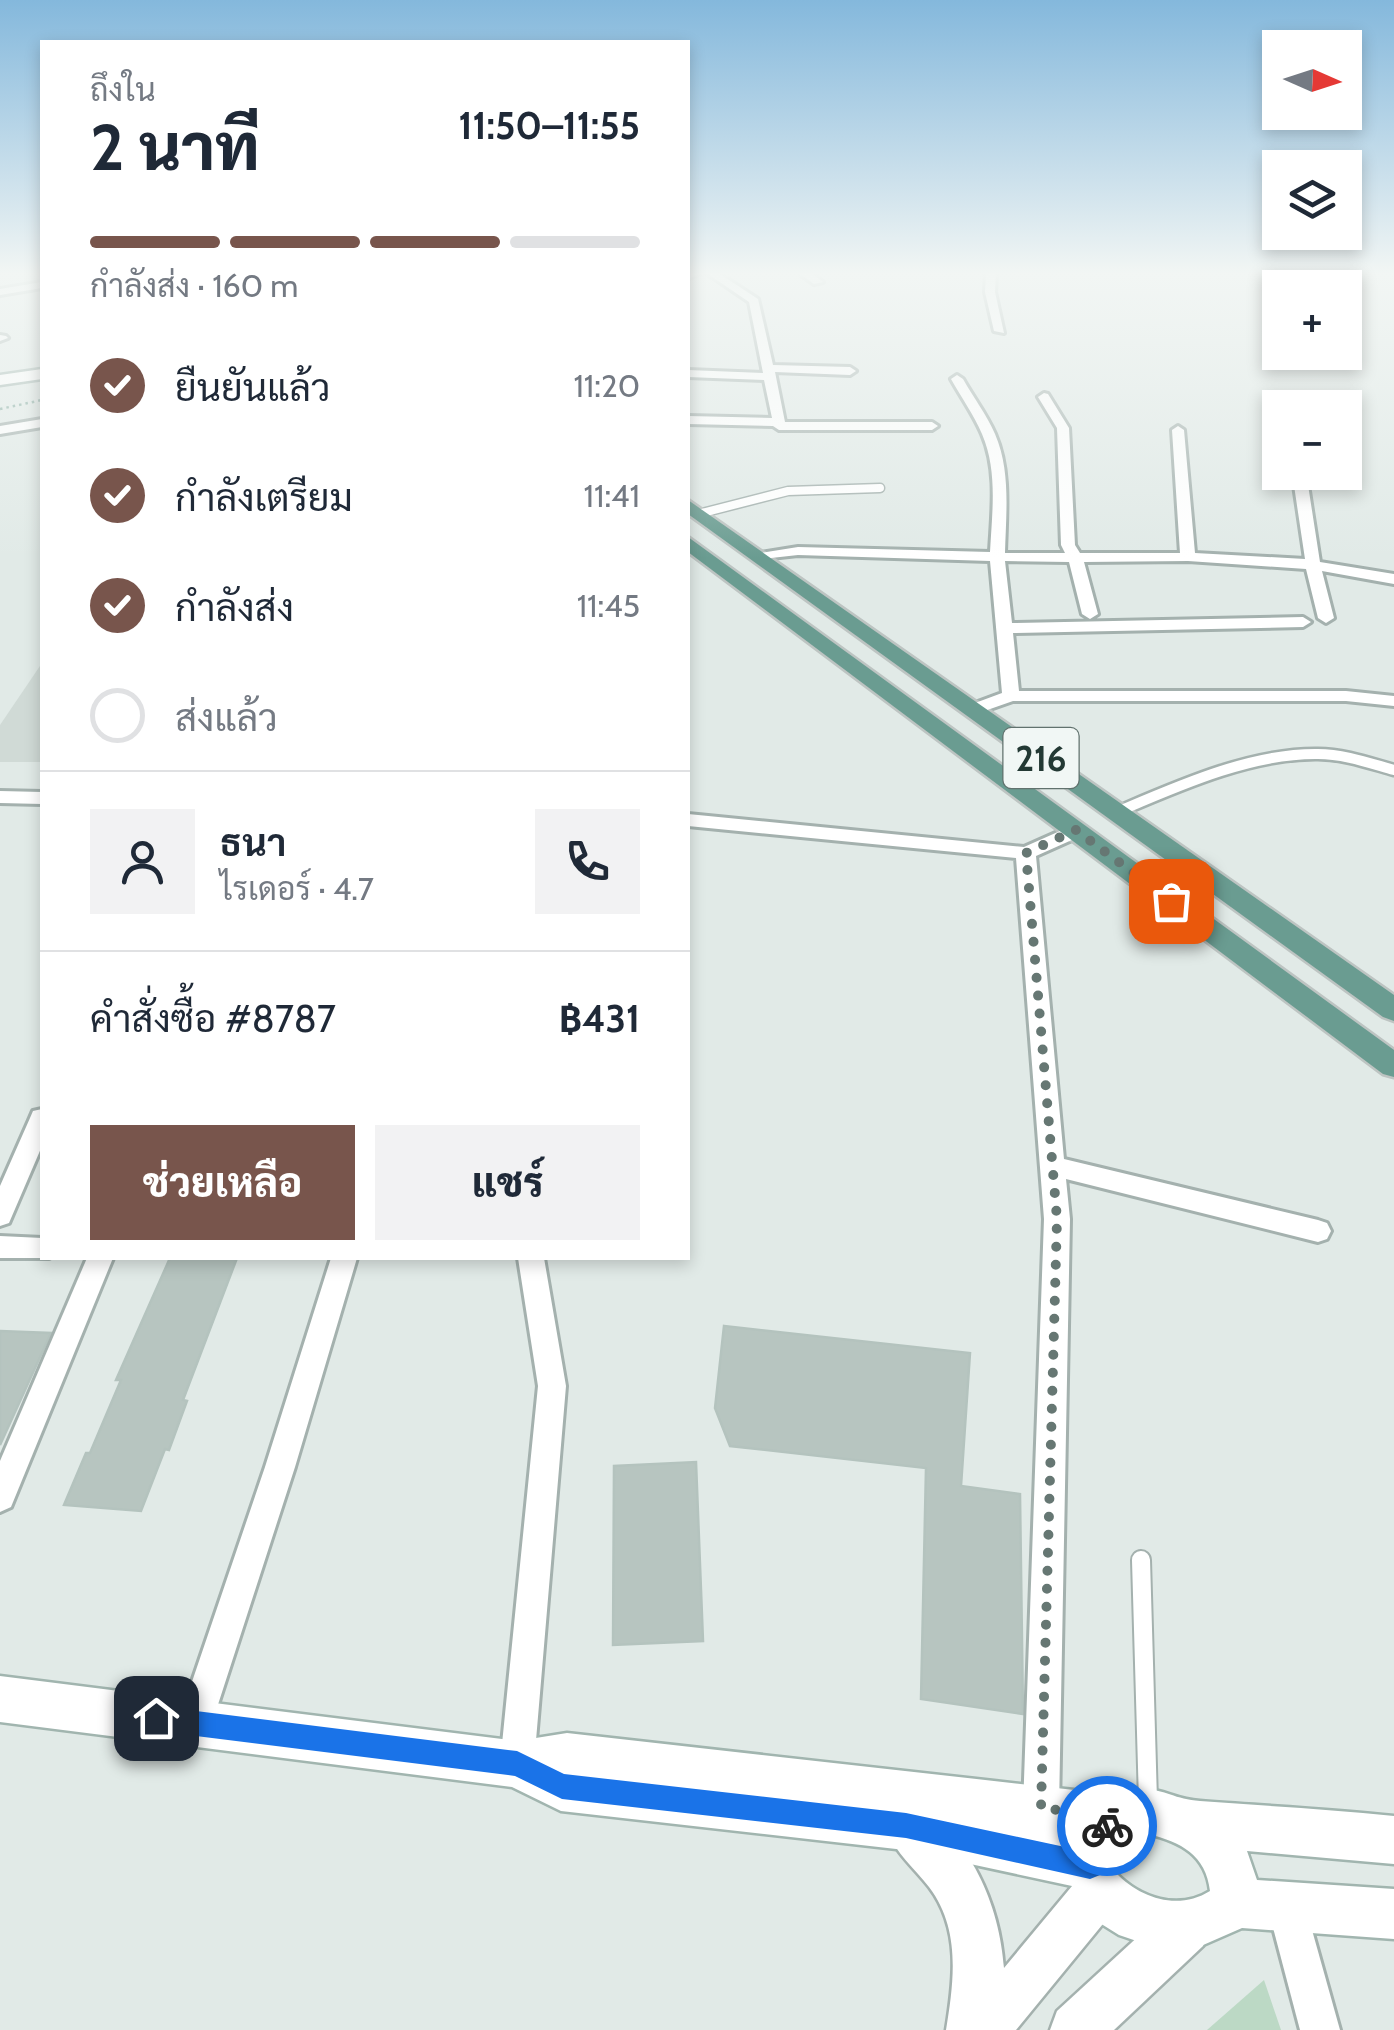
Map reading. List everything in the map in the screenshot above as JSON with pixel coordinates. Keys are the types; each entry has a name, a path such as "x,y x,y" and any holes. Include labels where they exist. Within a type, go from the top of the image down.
{"main road":[{"path":"0,380 40,374"},
{"name":"216","path":"693,510 1394,1010"},
{"name":"216","path":"690,544 1394,1066"},
{"path":"0,1699 517,1764 567,1756 1041,1808 1132,1813 1200,1826 1394,1840"},
{"path":"517,1764 562,1787 906,1826 1094,1878 1142,1920 1185,1928 1204,1923 1236,1903 1394,1914"},
{"path":"980,2030 1022,1987 1094,1878 1092,1846 1132,1813"},
{"path":"906,1826 942,1858 962,1892 979,1942 981,1988 972,2030"},
{"path":"1200,1826 1222,1849 1234,1878 1236,1903"},
{"path":"1076,2030 1185,1928"}],"street":[{"path":"768,369 779,429"},
{"path":"690,374 850,370"},
{"path":"957,379 989,435 996,463 1000,489 997,558 1011,696"},
{"path":"1044,397 1063,428 1068,544 1076,559 1090,614"},
{"path":"690,420 779,429 932,426"},
{"path":"0,430 40,424"},
{"path":"1178,430 1188,557"},
{"path":"1302,490 1326,618"},
{"path":"759,557 818,551 997,558 1188,557 1313,565 1394,579"},
{"path":"1004,628 1303,622"},
{"path":"974,710 1011,696 1346,696 1394,701"},
{"path":"0,797 40,798"},
{"path":"690,820 1026,853 1076,830"},
{"path":"1026,853 1057,1219 1041,1808"},
{"path":"0,1216 40,1123"},
{"path":"1052,1166 1318,1231"},
{"path":"0,1248 40,1249"},
{"path":"0,1497 99,1260"},
{"path":"195,1723 343,1260"},
{"path":"517,1764 552,1386 531,1260"},
{"path":"1286,1905 1320,2030"}],"lane":[{"path":"693,510 799,486 880,488"},
{"path":"1117,812 1164,791 1310,754 1394,770"},
{"path":"1132,1813 1141,1560"}],"path":[{"path":"0,409 40,400"}],"shaded area":[{"path":"40,666 40,762 0,762 0,725"}],"green space":[{"path":"1264,1980 1281,2030 1207,2030"}],"building":[{"path":"169,1260 236,1260 183,1400 187,1401 169,1450 165,1449 141,1511 64,1505 121,1380 116,1380"},
{"path":"724,1326 970,1353 961,1486 1020,1494 1023,1714 921,1699 926,1468 730,1446 715,1408"},
{"path":"0,1331 51,1333 0,1445"},
{"path":"696,1462 703,1641 613,1645 614,1466"}],"way so far":[{"path":"1107,1826 1115,1817 1041,1808 1057,1219 1026,853 1076,830 1171,901"}],"route":[{"path":"156,1718 517,1764 562,1787 906,1826 1090,1866 1092,1846 1107,1826"}]}
